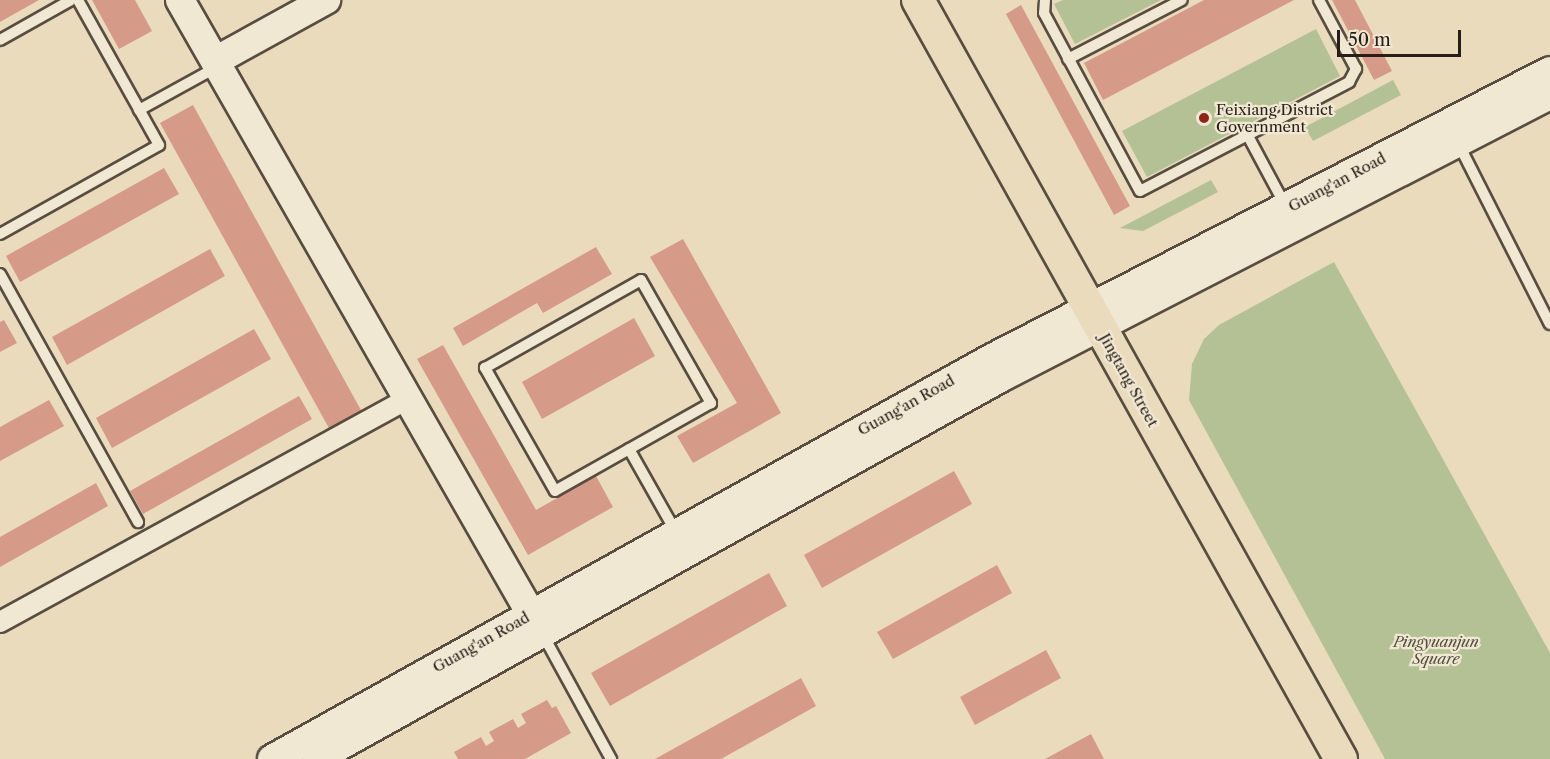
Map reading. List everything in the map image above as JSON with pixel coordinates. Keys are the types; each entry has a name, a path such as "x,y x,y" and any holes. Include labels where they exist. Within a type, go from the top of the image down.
{"main road":[{"path":"180,0 536,623"},
{"name":"Jingtang Street","path":"894,0 1341,759"},
{"name":"Jingtang Street","path":"918,0 1085,322 1317,759"},
{"path":"216,64 309,4"},
{"name":"Guang'an Road","path":"272,759 536,623 1085,322 1287,208 1550,71"},
{"name":"Guang'an Road","path":"325,757 676,533 1085,322 1458,143 1548,103"}],"street":[{"path":"0,622 408,399"}],"lane":[{"path":"0,40 71,0"},
{"path":"0,234 159,145 78,0"},
{"path":"1045,0 1044,13 1140,191 1349,82 1356,69 1319,0"},
{"path":"1068,59 1182,0"},
{"path":"139,110 216,64"},
{"path":"1248,136 1287,208"},
{"path":"1458,143 1550,324"},
{"path":"0,274 138,522"},
{"path":"641,280 711,403 629,449 555,491 485,368 641,280"},
{"path":"629,449 676,533"},
{"path":"536,623 611,759"}],"green space":[{"path":"1063,0 1161,0 1075,44 1054,4"},
{"path":"1316,29 1340,76 1147,177 1122,131"},
{"path":"1393,80 1401,95 1313,141 1305,127"},
{"path":"1211,180 1218,192 1143,231 1120,228"},
{"name":"Pingyuanjun Square","path":"1334,262 1550,653 1550,759 1385,759 1189,400 1192,364 1204,339 1219,325"}],"building":[{"path":"0,0 39,0 0,22"},
{"path":"92,0 135,0 152,31 119,49"},
{"path":"1204,0 1294,0 1103,100 1084,63"},
{"path":"1332,0 1355,0 1392,71 1374,80"},
{"path":"1021,5 1130,206 1114,215 1006,14"},
{"path":"193,105 362,412 330,430 160,123"},
{"path":"164,168 179,194 20,282 6,256"},
{"path":"683,239 781,413 693,463 677,436 737,403 650,257"},
{"path":"596,247 612,274 543,313 537,303 463,346 453,328"},
{"path":"210,249 225,276 67,365 52,337"},
{"path":"634,318 655,356 542,419 522,382"},
{"path":"4,320 17,343 0,352 0,322"},
{"path":"254,329 271,359 112,448 96,418"},
{"path":"443,345 536,510 596,476 613,507 528,555 417,359"},
{"path":"299,396 312,419 143,514 130,491"},
{"path":"49,400 64,426 0,461 0,427"},
{"path":"954,471 972,504 822,588 804,555"},
{"path":"96,483 108,506 0,567 0,537"},
{"path":"997,565 1012,593 893,659 877,632"},
{"path":"769,573 787,606 610,706 591,673"},
{"path":"1046,650 1061,678 975,725 960,697"},
{"path":"801,678 816,706 721,759 655,759"},
{"path":"547,700 552,708 556,706 571,733 525,759 458,759 454,752 481,737 486,746 494,741 489,732 513,719 518,728 526,723 521,714"},
{"path":"1091,734 1104,759 1045,759"}],"place":[{"name":"Feixiang District Government","path":"1204,118"}]}
